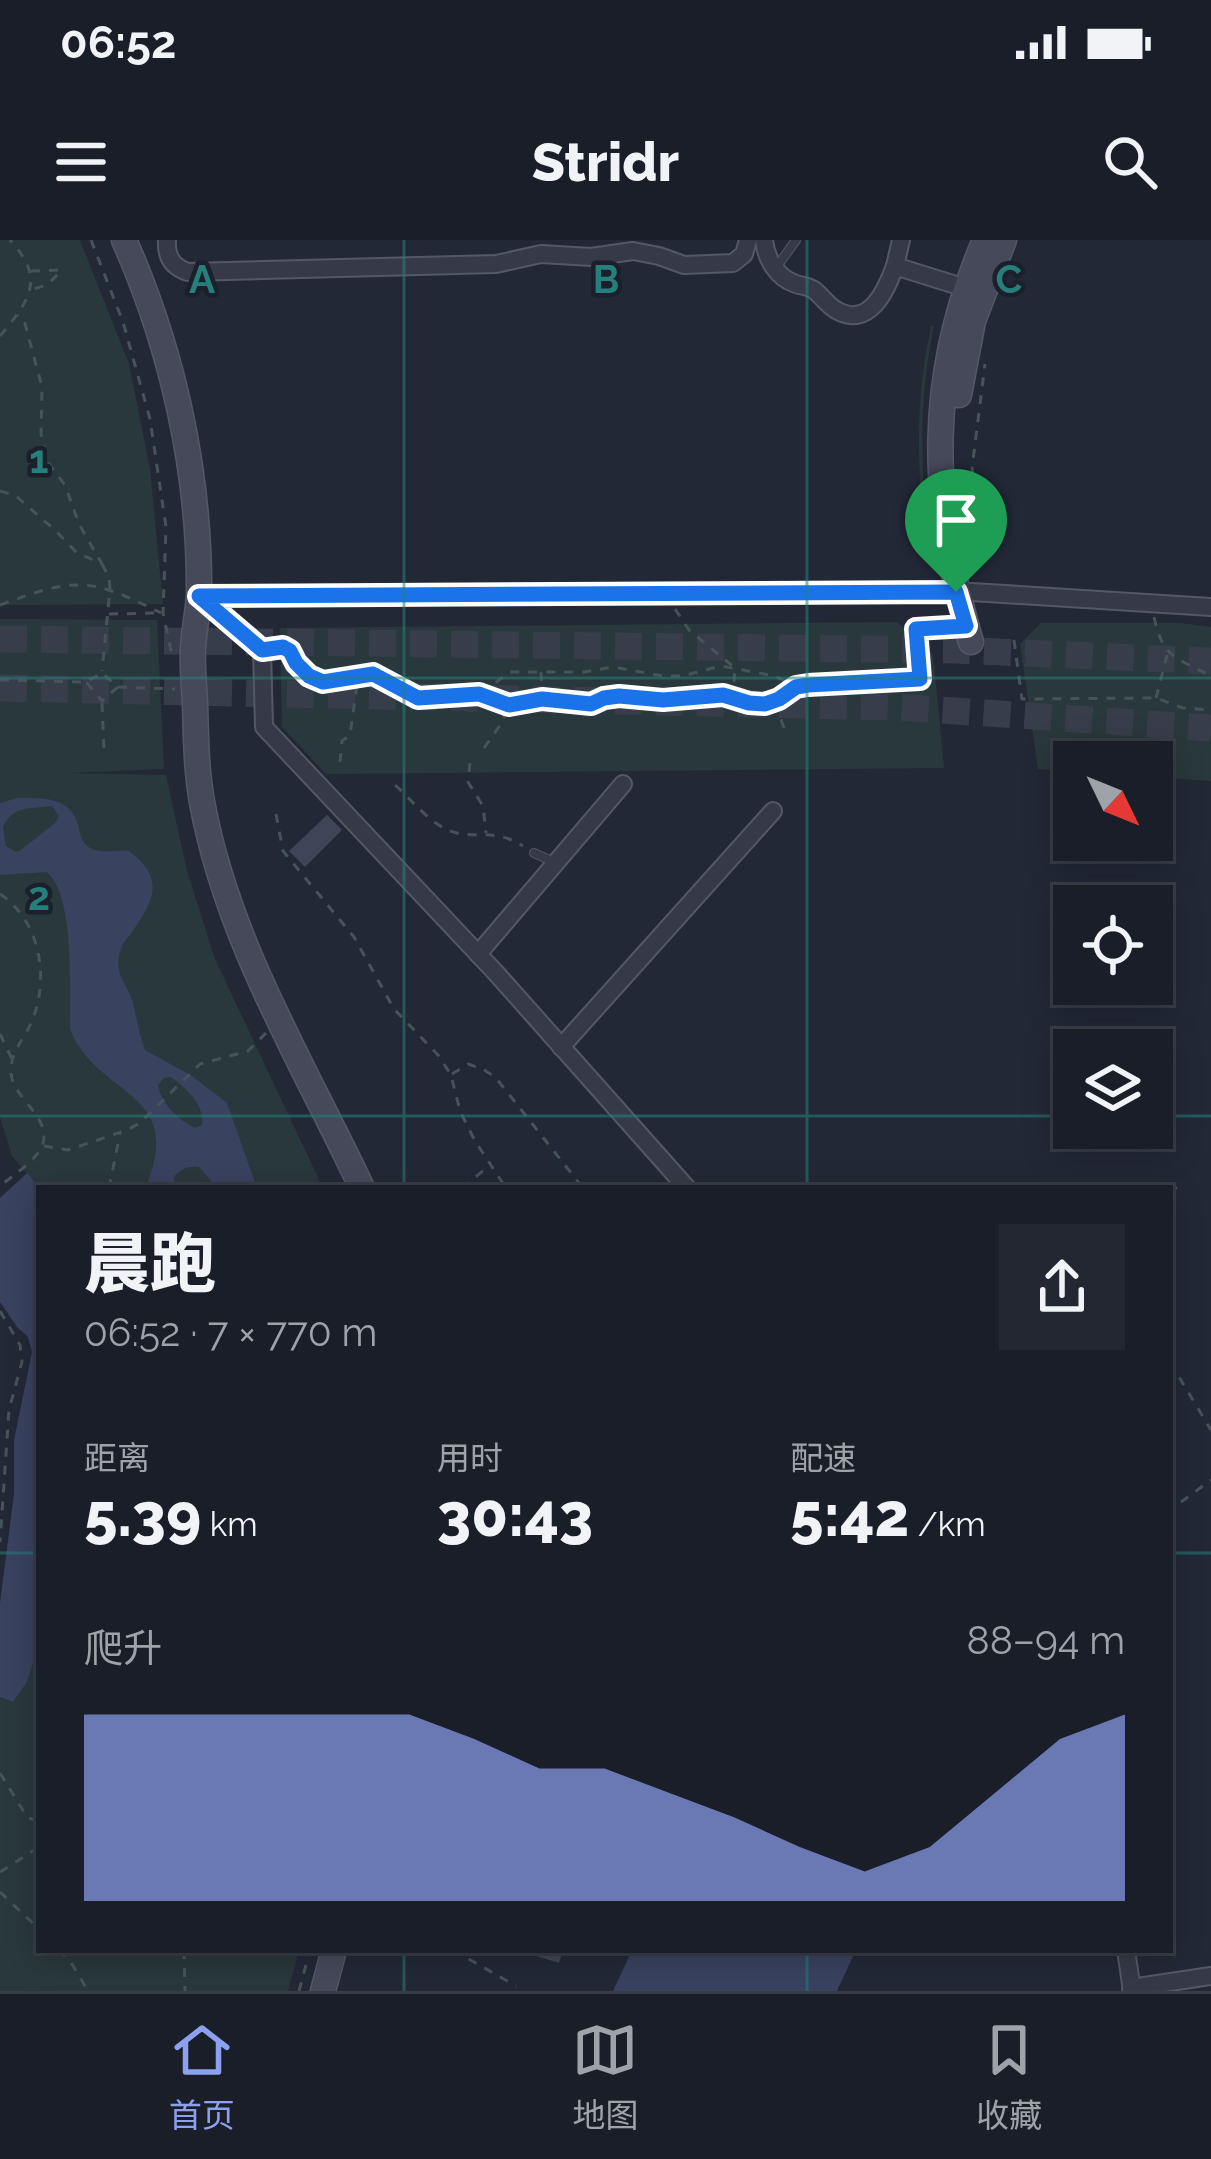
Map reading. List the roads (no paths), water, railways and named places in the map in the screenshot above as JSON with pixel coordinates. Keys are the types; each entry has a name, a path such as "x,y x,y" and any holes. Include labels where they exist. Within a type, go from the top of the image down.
{"street":[{"path":"124,240 152,310 180,411 198,536 194,688 197,758 211,843 253,965 361,1185"},
{"path":"167,240 171,261 188,272 496,264 541,254 591,257 633,250 684,265 733,263 744,254 748,240"},
{"path":"764,240 767,257 792,283 814,290 838,311 855,314 881,299 902,240"},
{"path":"966,626 971,643 964,592 957,410 985,240"},
{"path":"973,291 1004,240"},
{"path":"895,266 973,291"},
{"path":"199,596 964,592 1211,607"},
{"path":"262,650 264,727 478,954 684,1185"},
{"path":"478,954 623,784"},
{"path":"561,1048 773,811"},
{"path":"322,1991 333,1953"},
{"path":"1126,1953 1131,1989 1211,1976"}],"lane":[{"path":"775,269 796,240"},
{"path":"533,853 556,862"}],"water":[{"path":"17,798 60,803 73,813 87,846 129,851 141,861 153,890 122,947 118,966 145,1050 192,1076 227,1103 256,1185 214,1185 195,1167 177,1174 175,1185 146,1185 155,1156 155,1131 147,1112 82,1052 70,1029 67,924 56,885 47,872 0,875 0,803","holes":["52,806 59,816 21,850 6,846 3,827 12,815","171,1077 188,1092 202,1118 202,1125 195,1128 177,1116 158,1085"]},
{"path":"27,1173 37,1185 36,1654 27,1682 13,1702 0,1697 0,1603 14,1494 14,1440 32,1352 28,1337 0,1302 0,1198"},
{"path":"631,1953 855,1953 837,1991 613,1991"}],"tunnel":[{"path":"0,639 955,650 1211,661"},
{"path":"0,688 896,707 1211,728"}]}
